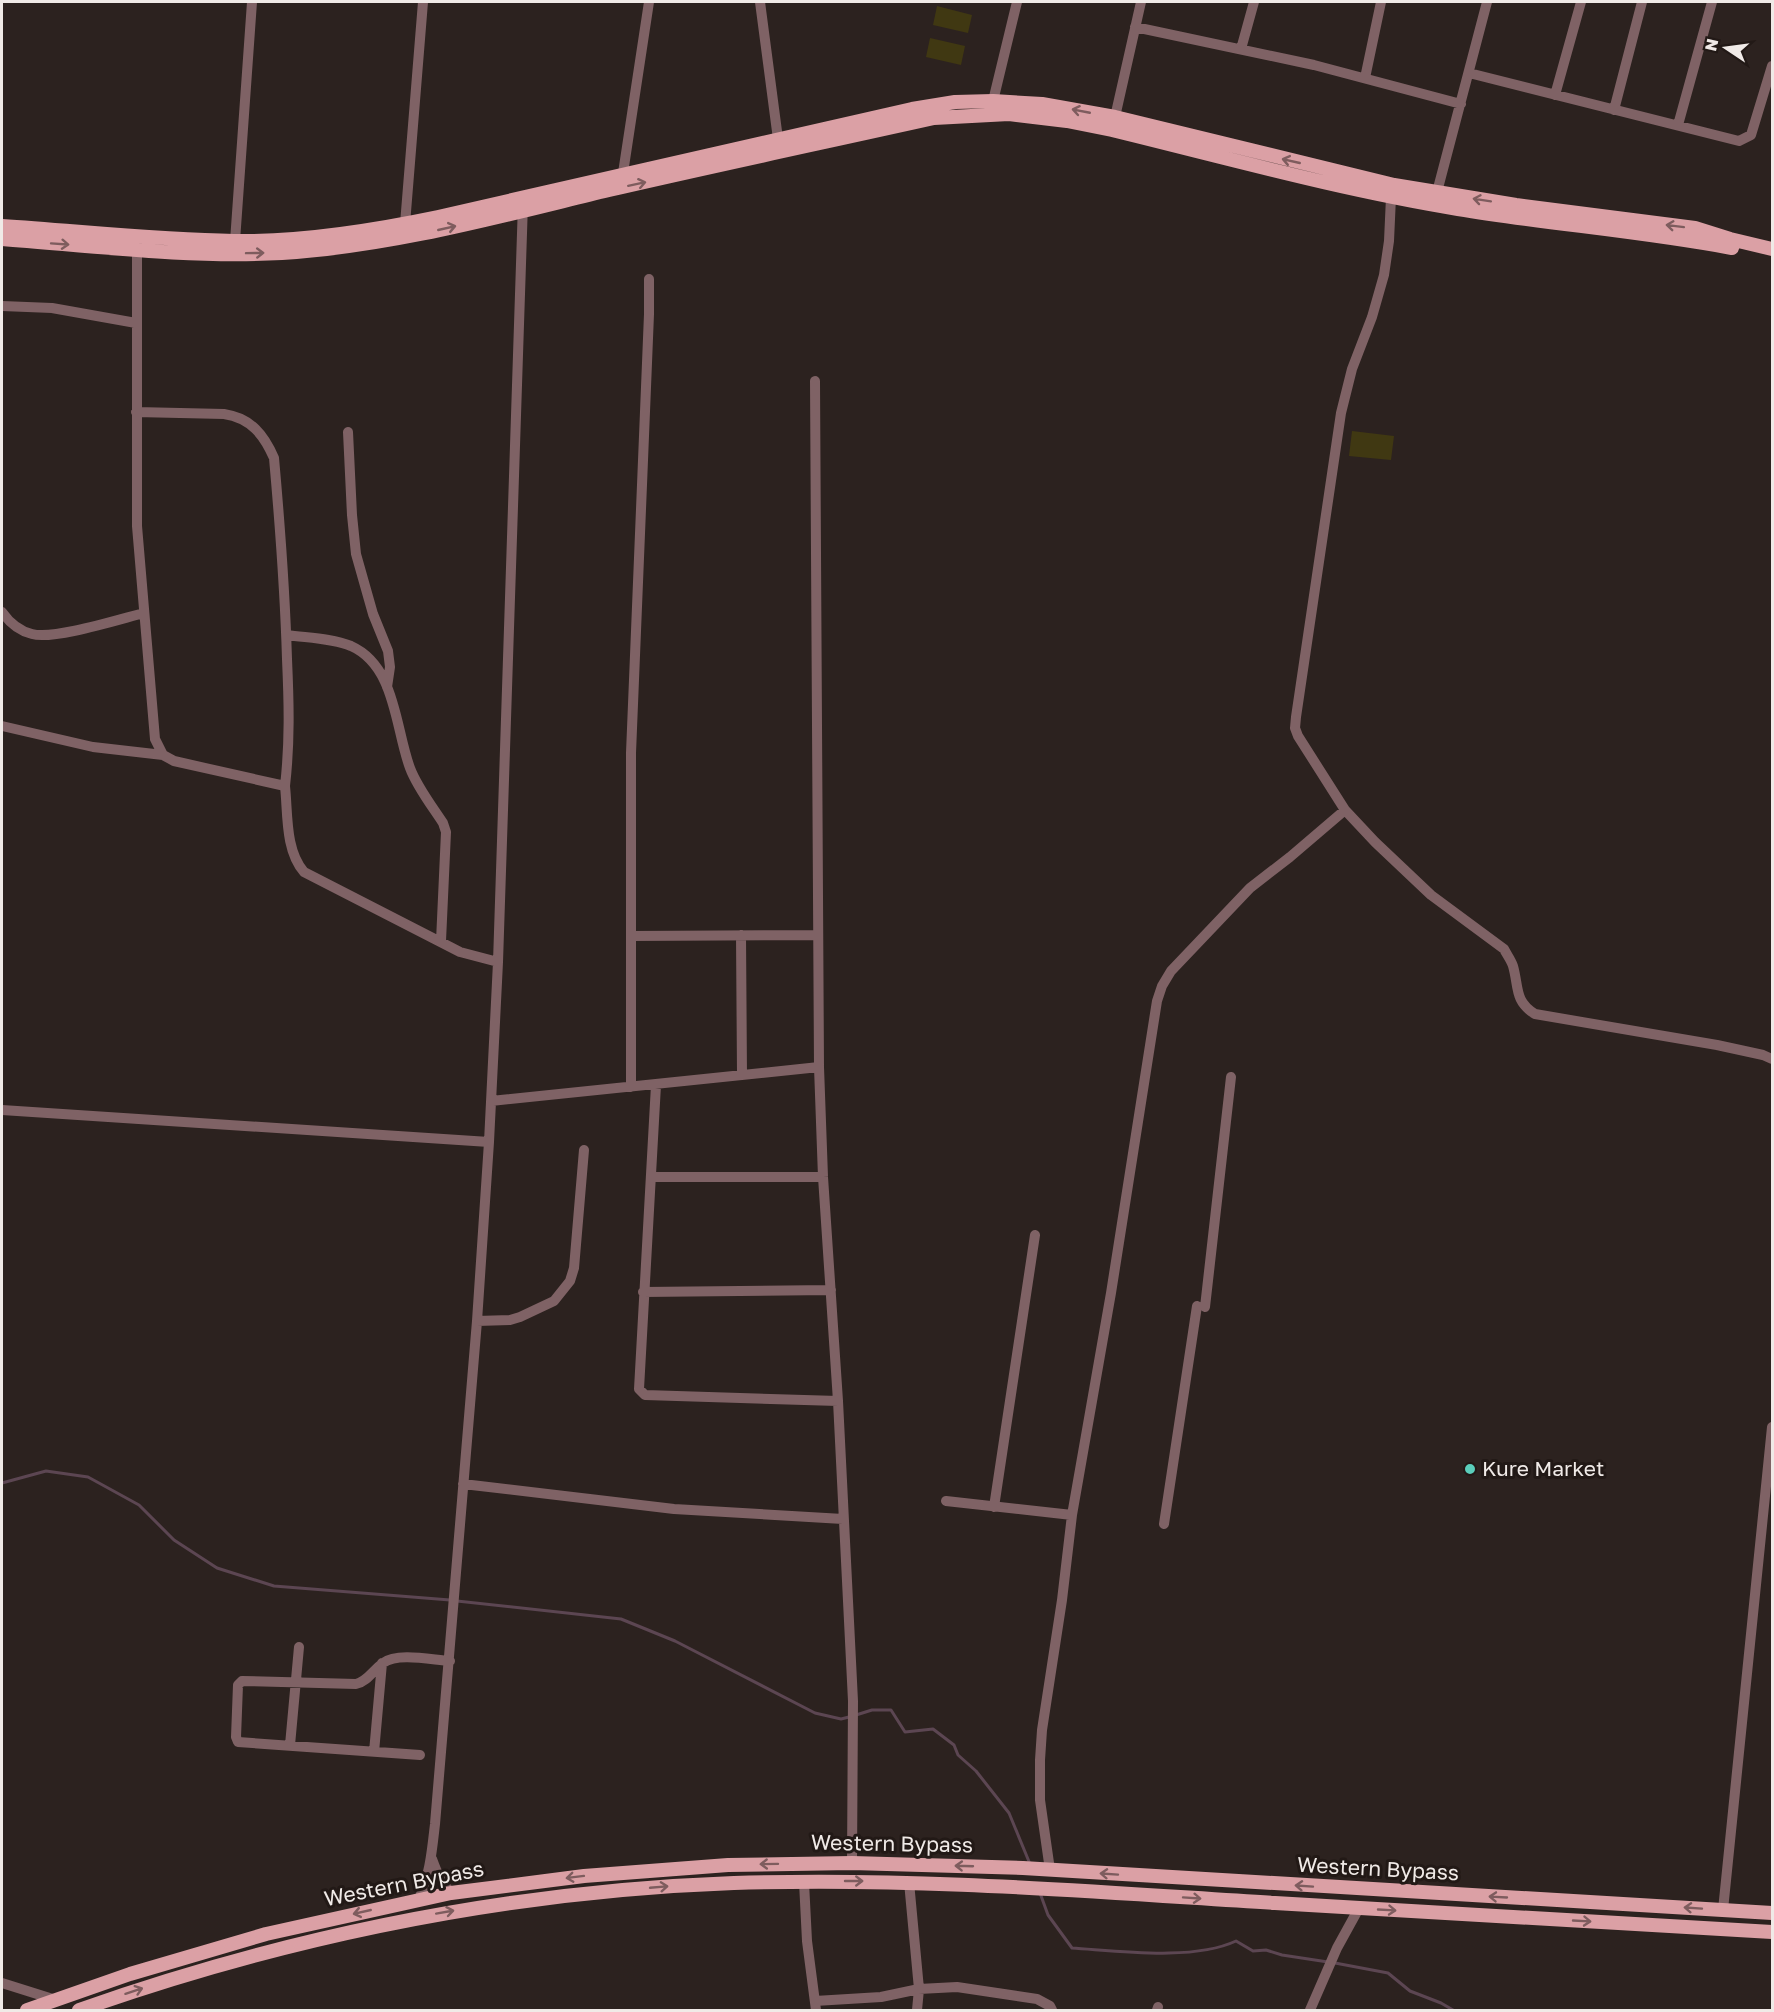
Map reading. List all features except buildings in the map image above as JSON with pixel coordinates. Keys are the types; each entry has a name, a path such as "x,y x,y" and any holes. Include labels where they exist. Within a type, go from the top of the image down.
{"main road":[{"path":"2,239 137,250 234,254 340,248 390,240 523,204 623,173 912,109 955,102 993,101 1042,104 1115,117 1394,185 1516,205 1695,228 1773,249"},
{"path":"2,226 235,241 326,236 523,204 934,118 997,114 1067,121 1391,198 1513,218 1695,241 1773,258"},
{"name":"Western Bypass","path":"27,2010 130,1974 266,1934 419,1899 584,1876 728,1865 852,1863 1023,1868 1773,1913"},
{"name":"Western Bypass","path":"79,2010 135,1990 270,1951 442,1913 586,1894 665,1887 804,1882 909,1882 1773,1932"}],"street":[{"path":"235,241 252,2"},
{"path":"405,224 423,2"},
{"path":"623,173 649,2"},
{"path":"760,2 778,139"},
{"path":"993,101 1017,2"},
{"path":"1115,117 1141,2"},
{"path":"1241,49 1254,2"},
{"path":"1365,78 1381,2"},
{"path":"1437,192 1487,2"},
{"path":"1555,95 1581,2"},
{"path":"1614,110 1642,2"},
{"path":"1678,125 1712,2"},
{"path":"1135,27 1365,78 1461,104"},
{"path":"1469,74 1739,141 1751,135 1772,73"},
{"path":"1391,198 1389,241 1384,275 1372,317 1352,369 1341,413 1295,728 1298,736 1345,810 1431,895 1504,949 1514,969 1518,995 1529,1010 1535,1014 1717,1045 1773,1059"},
{"path":"419,1899 427,1880 432,1857 450,1661 492,1101 523,204"},
{"path":"137,250 137,526 155,739 163,755"},
{"path":"631,1087 632,753 649,279"},
{"path":"2,306 52,308 136,323"},
{"path":"815,381 819,1066 823,1177 838,1401 853,1704 852,1863"},
{"path":"136,412 238,416 250,423 268,445 274,458 287,635 289,741 285,786 292,851 296,863 304,872 441,941 472,956 498,963"},
{"path":"348,432 356,554 373,614 388,651 390,667 387,688"},
{"path":"2,612 13,624 38,635 72,631 144,613"},
{"path":"287,635 333,641 351,646 374,664 387,688 410,768 444,823 446,832 441,941"},
{"path":"2,726 93,747 163,755 184,764 285,786"},
{"path":"1046,1870 1040,1800 1042,1730 1062,1600 1072,1515 1111,1293 1157,1001 1171,970 1250,888 1345,810"},
{"path":"741,935 742,1075"},
{"path":"631,936 818,935"},
{"path":"492,1101 819,1066"},
{"path":"1164,1524 1201,1306 1231,1077"},
{"path":"656,1085 638,1386 645,1395 838,1401"},
{"path":"2,1110 489,1142"},
{"path":"477,1321 510,1320 520,1317 554,1301 570,1281 574,1268 584,1150"},
{"path":"651,1177 823,1177"},
{"path":"994,1507 1035,1235"},
{"path":"643,1292 831,1290"},
{"path":"1723,1910 1773,1427"},
{"path":"463,1484 686,1510 843,1519"},
{"path":"946,1501 1072,1515"},
{"path":"290,1745 299,1647"},
{"path":"420,1755 238,1742 236,1737 237,1688 242,1681 296,1684 362,1683 382,1663 396,1657 450,1661"},
{"path":"374,1752 382,1663"},
{"path":"432,1857 438,1875 451,1893"},
{"path":"804,1882 807,1941 815,2006 919,1989 957,1987 1037,1999 1050,2006 1052,2010"},
{"path":"909,1882 919,1989 917,2010"},
{"path":"1310,2010 1337,1948 1359,1908"},
{"path":"2,1983 56,2000"}],"shaded area":[{"path":"937,6 972,15 968,33 933,25"},
{"path":"930,38 965,46 961,65 926,57"},
{"path":"1352,431 1394,436 1391,460 1349,456"}],"waterway":[{"path":"2,1483 46,1471 88,1477 139,1505 174,1540 217,1568 274,1586 450,1600"},
{"path":"457,1601 621,1619 675,1641 815,1713 841,1719 849,1717"},
{"path":"856,1715 872,1710 891,1710 905,1732 933,1729 954,1745 958,1755 976,1771 1009,1813 1030,1864"},
{"path":"1040,1893 1048,1915 1072,1948 1178,1953 1219,1947 1236,1941 1253,1951 1266,1950 1282,1955 1328,1962"},
{"path":"1335,1963 1388,1973 1410,1991 1453,2010"}],"place":[{"name":"Kure Market","path":"1470,1469"}]}
